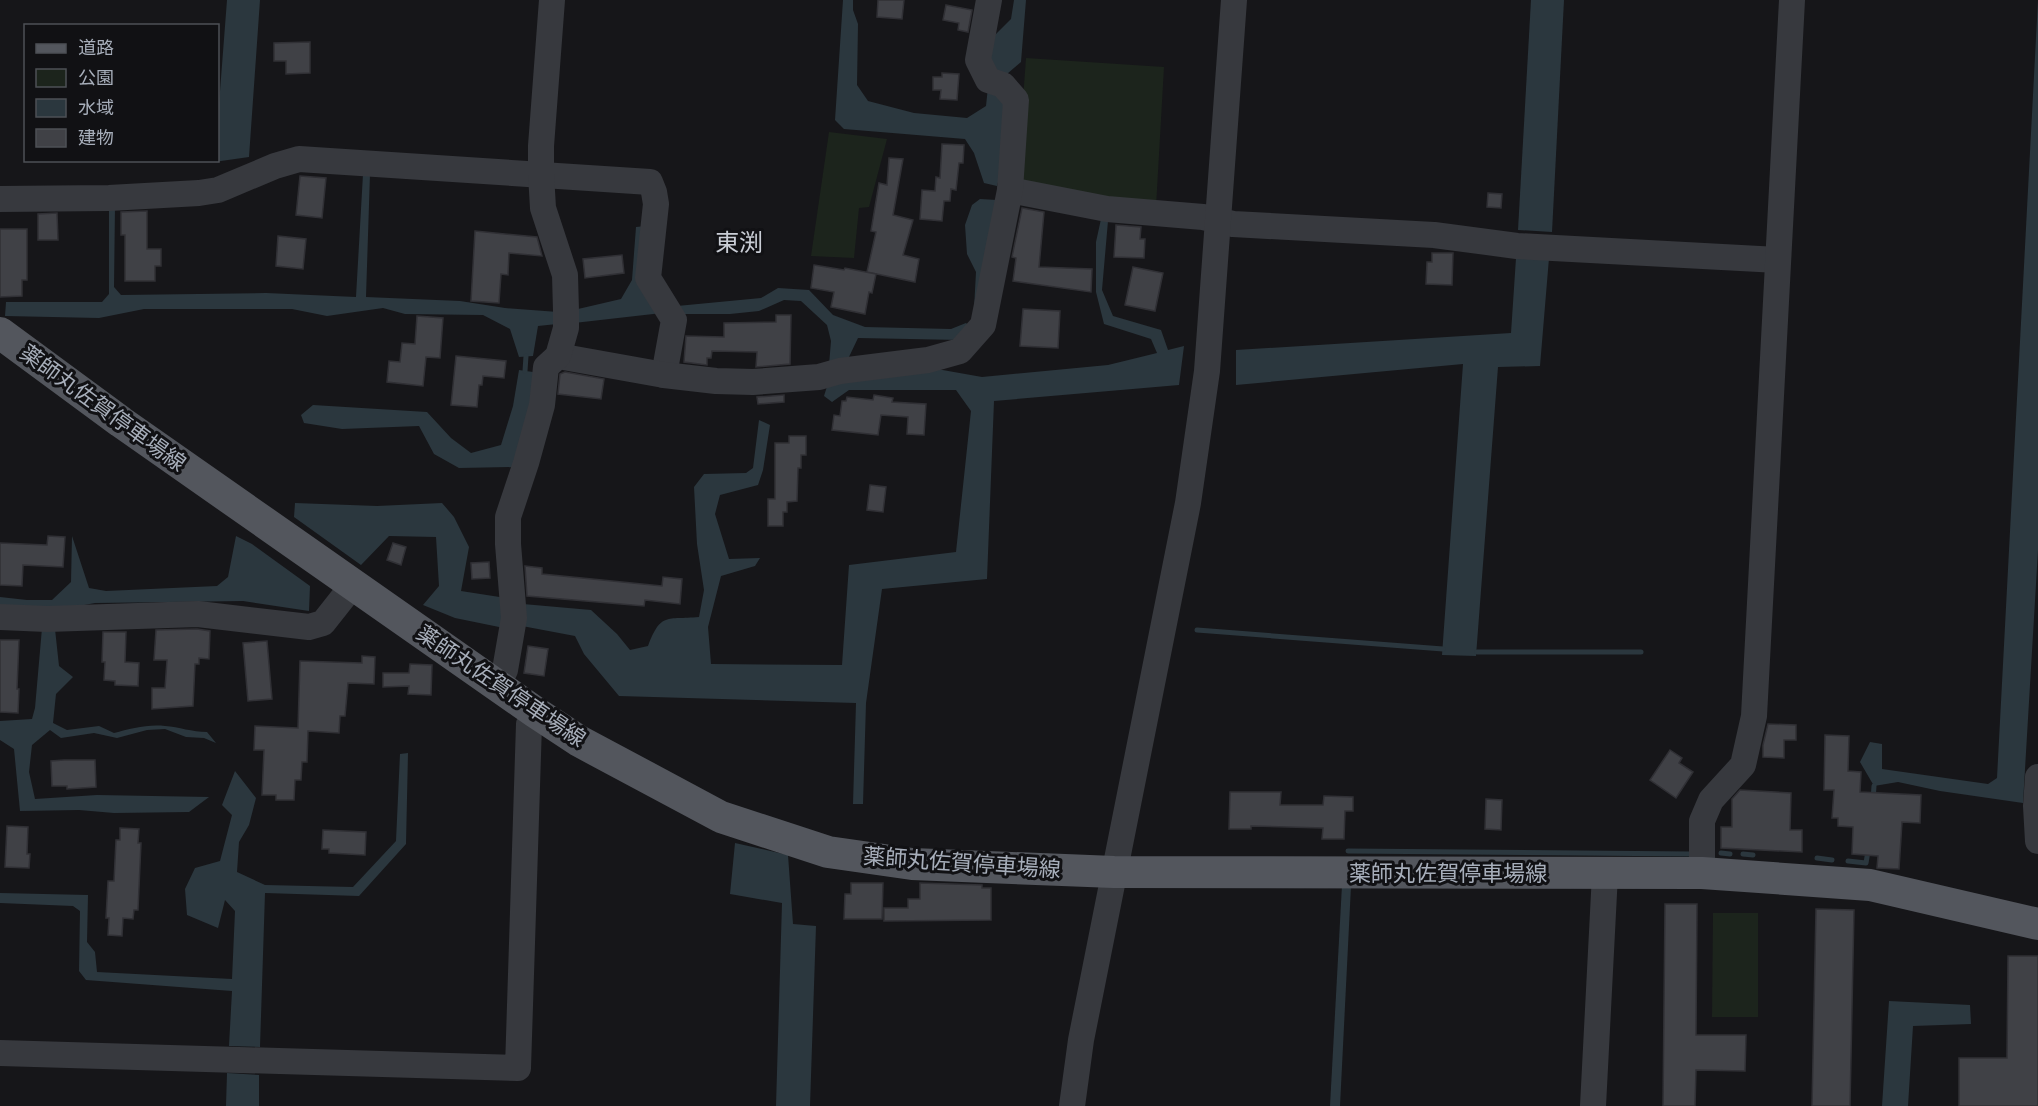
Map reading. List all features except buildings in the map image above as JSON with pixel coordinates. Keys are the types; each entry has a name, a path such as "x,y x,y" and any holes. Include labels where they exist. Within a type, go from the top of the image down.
{"main road":[{"name":"薬師丸佐賀停車場線","path":"0,333 121,422 579,741 721,817 828,852 912,864 1114,872 1702,873 1870,885 2038,924"}],"street":[{"path":"498,685 505,670 514,614 507,544 508,517 542,405 546,367 558,356 566,319 565,275 543,208 541,174 552,0"},
{"path":"558,356 664,375 716,381 753,382 819,377 928,360 960,351 983,325 1010,190 1016,100 996,82 978,60 989,0"},
{"path":"1072,1106 1081,1040 1188,503 1207,371 1234,0"},
{"path":"1702,873 1702,821 1711,800 1743,765 1754,716 1792,0"},
{"path":"0,199 109,198 199,193 218,190 298,159 650,182 656,204 648,279 669,312 664,375"},
{"path":"1010,190 1107,209 1203,217 1233,224 1434,235 1517,246 1778,260"},
{"path":"0,617 47,620 198,614 309,627 323,623 353,585"},
{"path":"0,1053 518,1068 529,724 535,712"},
{"path":"2038,777 2036,806 2038,841"},
{"path":"1593,1106 1605,874"}],"green space":[{"path":"1026,58 1164,67 1156,207 1017,182"},
{"path":"829,132 887,139 869,207 859,208 854,258 811,256"},
{"path":"1713,913 1758,913 1758,1017 1712,1017"}],"water":[{"path":"227,0 260,0 249,157 219,161 219,104"},
{"path":"843,0 853,0 853,10 858,24 857,85 868,101 914,113 967,118 986,106 988,87 1001,97 1010,117 1006,148 997,186 984,183 974,153 965,139 844,129 835,120"},
{"path":"1014,0 1026,0 1021,62 1000,80 991,77 991,39 1011,19"},
{"path":"1531,0 1564,0 1552,232 1518,230"},
{"path":"2038,0 2038,550 2023,803 1940,791 1898,782 1874,786 1860,762 1870,742 1882,744 1882,769 1988,784 1997,778"},
{"path":"363,174 370,174 366,297 460,301 505,308 558,312 557,324 538,326 533,356 519,357 510,329 483,315 405,314 383,308 327,316 292,309 144,309 99,318 5,316 6,302 102,302 109,294 109,204 115,206 114,287 121,295 266,293 356,297"},
{"path":"980,199 997,200 974,309 976,272 967,254 965,225 972,205"},
{"path":"1101,219 1108,221 1102,290 1113,316 1161,330 1168,350 1184,346 1179,385 994,401 987,579 882,589 866,703 863,804 853,804 856,703 619,696 584,654 575,636 522,626 523,604 591,610 617,634 630,650 648,646 657,628 666,620 699,617 704,590 697,544 694,487 704,474 746,473 753,468 759,420 770,425 763,470 758,485 720,495 715,514 729,559 760,558 755,566 721,576 708,627 711,664 842,665 849,565 956,552 971,411 956,390 849,390 832,402 824,396 829,380 937,369 982,377 1108,365 1157,353 1151,339 1104,324 1096,292 1096,242"},
{"path":"646,226 662,313 574,323 578,309 621,299 632,280 636,227"},
{"path":"1516,258 1549,258 1540,366 1498,367 1476,656 1442,655 1463,364 1236,385 1236,350 1511,333"},
{"path":"778,288 809,290 833,315 865,327 951,329 966,323 973,329 961,340 858,338 848,359 829,365 831,341 827,325 801,301 784,300 759,311 730,314 685,314 677,306 761,298"},
{"path":"519,370 533,372 536,383 515,467 459,468 434,454 419,426 342,429 304,423 301,415 313,405 427,412 451,438 471,453 501,445 513,406"},
{"path":"295,503 377,506 442,503 454,517 469,547 461,591 506,598 504,628 455,618 423,605 439,586 436,537 389,536 361,565 294,517"},
{"path":"72,536 89,588 106,591 217,586 228,577 236,536 252,544 310,586 309,611 243,601 95,603 52,611 0,609 0,597 52,600 71,582"},
{"path":"42,628 55,629 59,666 73,677 56,694 53,723 67,730 99,726 114,733 145,726 170,727 207,732 216,743 204,738 186,737 165,729 147,730 117,738 94,733 61,738 50,730 32,745 29,772 35,799 97,795 209,797 189,812 20,811 14,749 0,740 0,721 32,719"},
{"path":"408,753 406,844 359,896 265,893 260,1047 229,1046 232,991 86,980 79,971 80,911 73,906 0,903 0,893 88,895 87,942 95,952 97,972 232,979 235,911 225,900 218,928 187,915 185,889 195,868 220,861 232,815 222,805 235,771 256,798 249,825 239,842 237,872 265,885 353,887 396,841 400,754"},
{"path":"735,843 788,855 793,924 816,926 810,1106 776,1106 782,903 730,894"},
{"path":"1342,885 1351,886 1340,1106 1330,1106"},
{"path":"1889,1001 1970,1005 1971,1024 1913,1026 1908,1106 1882,1106"},
{"path":"227,1073 259,1075 259,1106 226,1106"}],"waterway":[{"path":"525,371 526,356"},
{"path":"1197,630 1443,649"},
{"path":"1477,652 1641,652"},
{"path":"1873,800 1874,786"},
{"path":"1348,851 1692,854"},
{"path":"1848,861 1866,863 1868,851"},
{"path":"1721,853 1730,854"},
{"path":"1743,854 1753,855"},
{"path":"1817,858 1832,860"}],"district":[{"name":"東渕","path":"739,242"}]}
